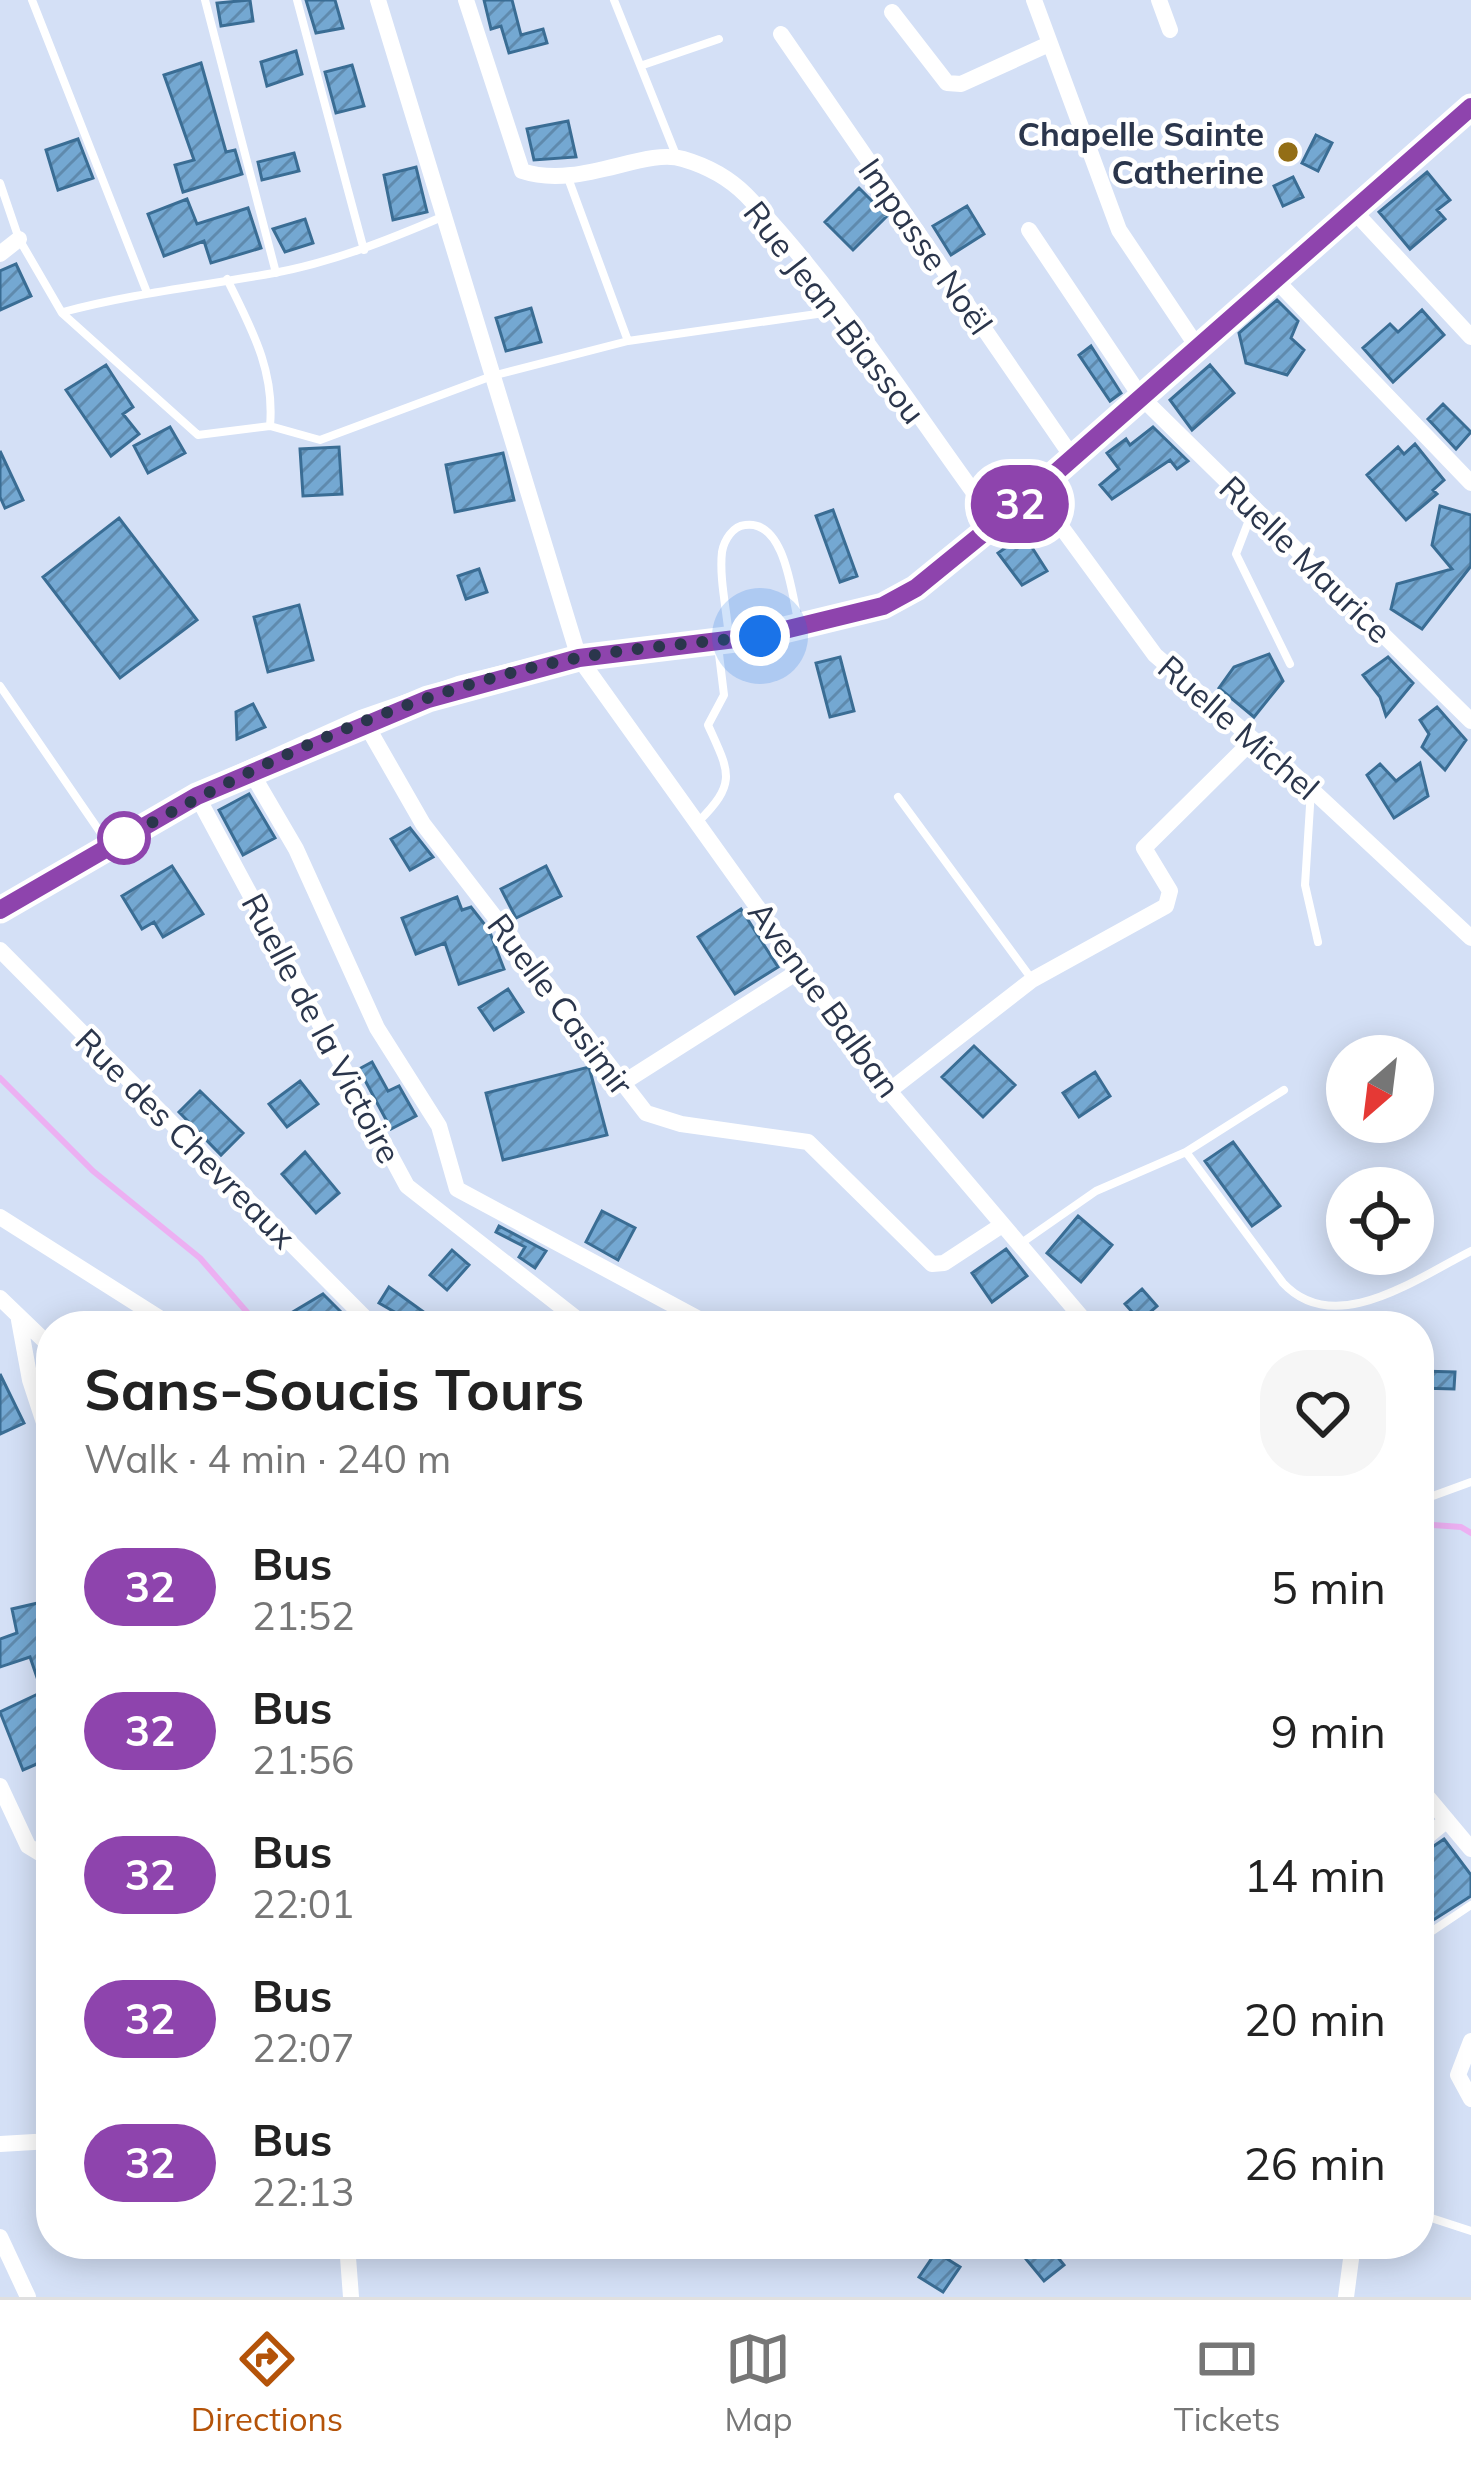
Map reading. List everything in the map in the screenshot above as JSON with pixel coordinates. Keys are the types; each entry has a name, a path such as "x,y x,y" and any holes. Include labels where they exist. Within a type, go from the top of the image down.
{"main road":[{"path":"0,910 197,796 364,721 459,688 579,658 799,626 883,606 916,588 1035,491 1196,344 1471,107"}],"street":[{"name":"Avenue Balban","path":"378,0 579,658 889,1091 1076,1311"},
{"path":"466,0 522,171 568,178 676,157"},
{"path":"1034,0 1119,230 1196,344"},
{"path":"1159,0 1170,30"},
{"path":"892,12 947,83 961,84 1048,44"},
{"name":"Impasse Noël","path":"781,34 1073,458"},
{"name":"Rue Jean-Biassou","path":"676,157 725,178 746,195 839,310 996,524"},
{"path":"1351,208 1471,337"},
{"name":"Ruelle Maurice","path":"1029,230 1141,397 1471,721"},
{"path":"0,254 19,239"},
{"path":"1273,277 1471,483"},
{"name":"Ruelle Michel","path":"1035,491 1154,655 1311,789 1471,938"},
{"name":"Ruelle Casimir","path":"364,721 423,824 646,1113 662,1120 808,1142 932,1264 944,1264 1002,1225"},
{"path":"889,1091 1031,980 1166,906 1170,891 1144,848 1253,740"},
{"path":"251,772 296,849 376,1028 439,1126 457,1190 684,1311"},
{"name":"Ruelle de la Victoire","path":"197,796 407,1186 567,1311"},
{"name":"Rue des Chevreaux","path":"0,950 358,1311"},
{"path":"621,1084 802,969"},
{"path":"0,1217 148,1311"},
{"path":"0,1298 36,1334"},
{"path":"19,1320 36,1398"},
{"path":"0,1786 28,1846 36,1851"},
{"path":"1434,1805 1471,1849"},
{"path":"1434,1831 1447,1820"},
{"path":"1471,2041 1458,2075 1471,2099"},
{"path":"0,2144 36,2142"},
{"path":"0,2237 28,2297"},
{"path":"348,2259 351,2297"},
{"path":"1346,2297 1351,2259"}],"lane":[{"path":"32,0 146,290"},
{"path":"205,0 276,272"},
{"path":"297,0 364,250"},
{"path":"614,0 676,157"},
{"path":"643,65 719,40"},
{"path":"568,178 628,341"},
{"path":"0,183 19,239 62,313 198,434 270,426 320,440 492,376 628,341 839,310"},
{"path":"62,313 146,290 276,272 364,250 445,216"},
{"path":"227,279 257,340 273,389 270,426"},
{"path":"1254,507 1236,554 1289,664"},
{"path":"698,822 722,797 729,772 708,725 724,695 722,552 731,532 748,524 761,526 779,546 799,626"},
{"path":"0,686 110,846"},
{"path":"1311,789 1304,870 1318,942"},
{"path":"898,797 1031,980"},
{"path":"1018,1245 1096,1191 1186,1152 1284,1090"},
{"path":"1186,1152 1283,1283 1298,1299 1323,1308 1348,1306 1390,1291 1471,1251"},
{"path":"1434,1496 1471,1482"},
{"path":"1434,1930 1471,1905"},
{"path":"1434,2219 1471,2231"}],"building":[{"path":"250,0 253,21 221,26 217,3"},
{"path":"306,0 335,0 343,28 316,33"},
{"path":"484,0 512,0 521,35 543,29 547,43 509,53 501,26 491,29"},
{"path":"296,51 302,74 267,86 261,62"},
{"path":"201,63 226,152 235,150 242,174 183,192 175,165 194,160 164,75"},
{"path":"352,65 364,106 336,113 325,72"},
{"path":"568,121 576,157 534,160 527,129"},
{"path":"1316,135 1332,143 1318,171 1302,163"},
{"path":"78,139 93,178 58,190 46,150"},
{"path":"294,153 299,171 262,180 258,162"},
{"path":"416,167 427,212 393,220 384,175"},
{"path":"1427,172 1450,200 1437,210 1445,219 1410,249 1379,212"},
{"path":"1293,177 1303,197 1283,206 1274,186"},
{"path":"859,188 887,216 853,250 825,222"},
{"path":"187,199 197,224 248,208 261,248 211,263 204,241 164,256 148,214"},
{"path":"967,206 984,234 951,255 933,226"},
{"path":"305,219 313,243 285,252 273,229"},
{"path":"16,264 31,296 0,310 0,271"},
{"path":"1277,300 1298,321 1291,338 1304,350 1287,375 1246,363 1239,333"},
{"path":"531,308 541,342 506,351 496,318"},
{"path":"1422,310 1444,335 1393,382 1363,348 1390,324 1398,332"},
{"path":"1091,346 1121,393 1110,401 1079,355"},
{"path":"106,365 133,407 123,414 139,434 111,456 66,390"},
{"path":"1210,365 1234,393 1192,430 1170,400"},
{"path":"1443,404 1471,432 1456,449 1428,419"},
{"path":"170,427 185,453 148,473 134,446"},
{"path":"1153,427 1188,461 1177,469 1170,460 1112,499 1100,485 1119,469 1107,453 1126,439 1130,445"},
{"path":"1415,444 1444,480 1433,490 1437,494 1406,520 1367,475 1398,447 1404,454"},
{"path":"339,447 342,494 303,496 300,449"},
{"path":"0,451 23,500 5,508 0,497"},
{"path":"503,453 514,500 455,512 446,465"},
{"path":"1440,506 1471,515 1471,566 1422,629 1391,609 1397,584 1452,569 1432,545"},
{"path":"833,510 857,576 840,582 816,516"},
{"path":"119,518 197,620 120,678 43,577"},
{"path":"1024,535 1047,571 1022,585 998,553"},
{"path":"479,569 487,592 466,599 458,576"},
{"path":"299,605 313,660 268,672 254,617"},
{"path":"1269,654 1283,681 1254,717 1219,688 1234,667"},
{"path":"840,657 854,711 830,717 816,663"},
{"path":"1388,657 1413,683 1386,716 1380,697 1363,675"},
{"path":"253,704 265,727 237,739 236,712"},
{"path":"1437,707 1466,740 1445,770 1422,747 1429,734 1420,720"},
{"path":"1420,763 1428,796 1394,818 1367,775 1380,764 1396,781"},
{"path":"249,794 275,838 243,855 219,810"},
{"path":"410,828 433,857 410,870 391,839"},
{"path":"172,866 203,914 163,937 154,922 142,929 122,896"},
{"path":"546,866 561,896 516,918 501,889"},
{"path":"457,897 462,910 471,907 489,930 504,969 459,984 445,943 416,954 402,918"},
{"path":"741,909 778,967 735,994 698,937"},
{"path":"508,989 523,1012 494,1030 479,1008"},
{"path":"974,1046 1015,1085 983,1117 942,1077"},
{"path":"372,1062 388,1091 399,1086 416,1116 391,1129 359,1069"},
{"path":"589,1067 607,1135 503,1160 486,1093"},
{"path":"1095,1072 1110,1096 1079,1117 1063,1093"},
{"path":"300,1081 318,1104 287,1127 269,1104"},
{"path":"200,1091 243,1133 221,1155 179,1112"},
{"path":"1233,1142 1280,1206 1252,1226 1205,1161"},
{"path":"305,1152 339,1193 316,1213 282,1174"},
{"path":"602,1211 635,1228 618,1260 586,1242"},
{"path":"1078,1216 1112,1245 1081,1282 1047,1253"},
{"path":"499,1226 546,1251 535,1268 519,1257 525,1247 496,1232"},
{"path":"1006,1249 1027,1276 992,1302 972,1273"},
{"path":"452,1250 469,1265 447,1290 430,1275"},
{"path":"389,1287 422,1311 393,1311 379,1303"},
{"path":"1142,1289 1157,1306 1151,1311 1131,1311 1125,1304"},
{"path":"323,1294 340,1311 294,1311"},
{"path":"1434,1371 1455,1372 1454,1389 1434,1388"},
{"path":"0,1374 24,1423 0,1434"},
{"path":"36,1603 36,1674 30,1657 0,1667 0,1639 17,1633 12,1609"},
{"path":"36,1695 36,1764 23,1770 0,1712"},
{"path":"1444,1839 1471,1875 1471,1896 1434,1920 1434,1846"},
{"path":"931,2259 947,2259 960,2267 943,2292 919,2277"},
{"path":"1026,2259 1059,2259 1064,2265 1044,2281"}],"waterway":[{"path":"0,1078 93,1171 200,1258 246,1311"},
{"path":"1434,1525 1461,1527 1471,1533"}],"bus line":[{"name":"32","path":"0,910 197,796 364,721 459,688 579,658 760,636 883,606 916,588 1035,491 1247,299 1471,107"}],"place":[{"name":"Chapelle Sainte Catherine","path":"1288,152"}],"route":[{"path":"124,838 110,846 197,796 364,721 459,688 579,658 760,636"}]}
